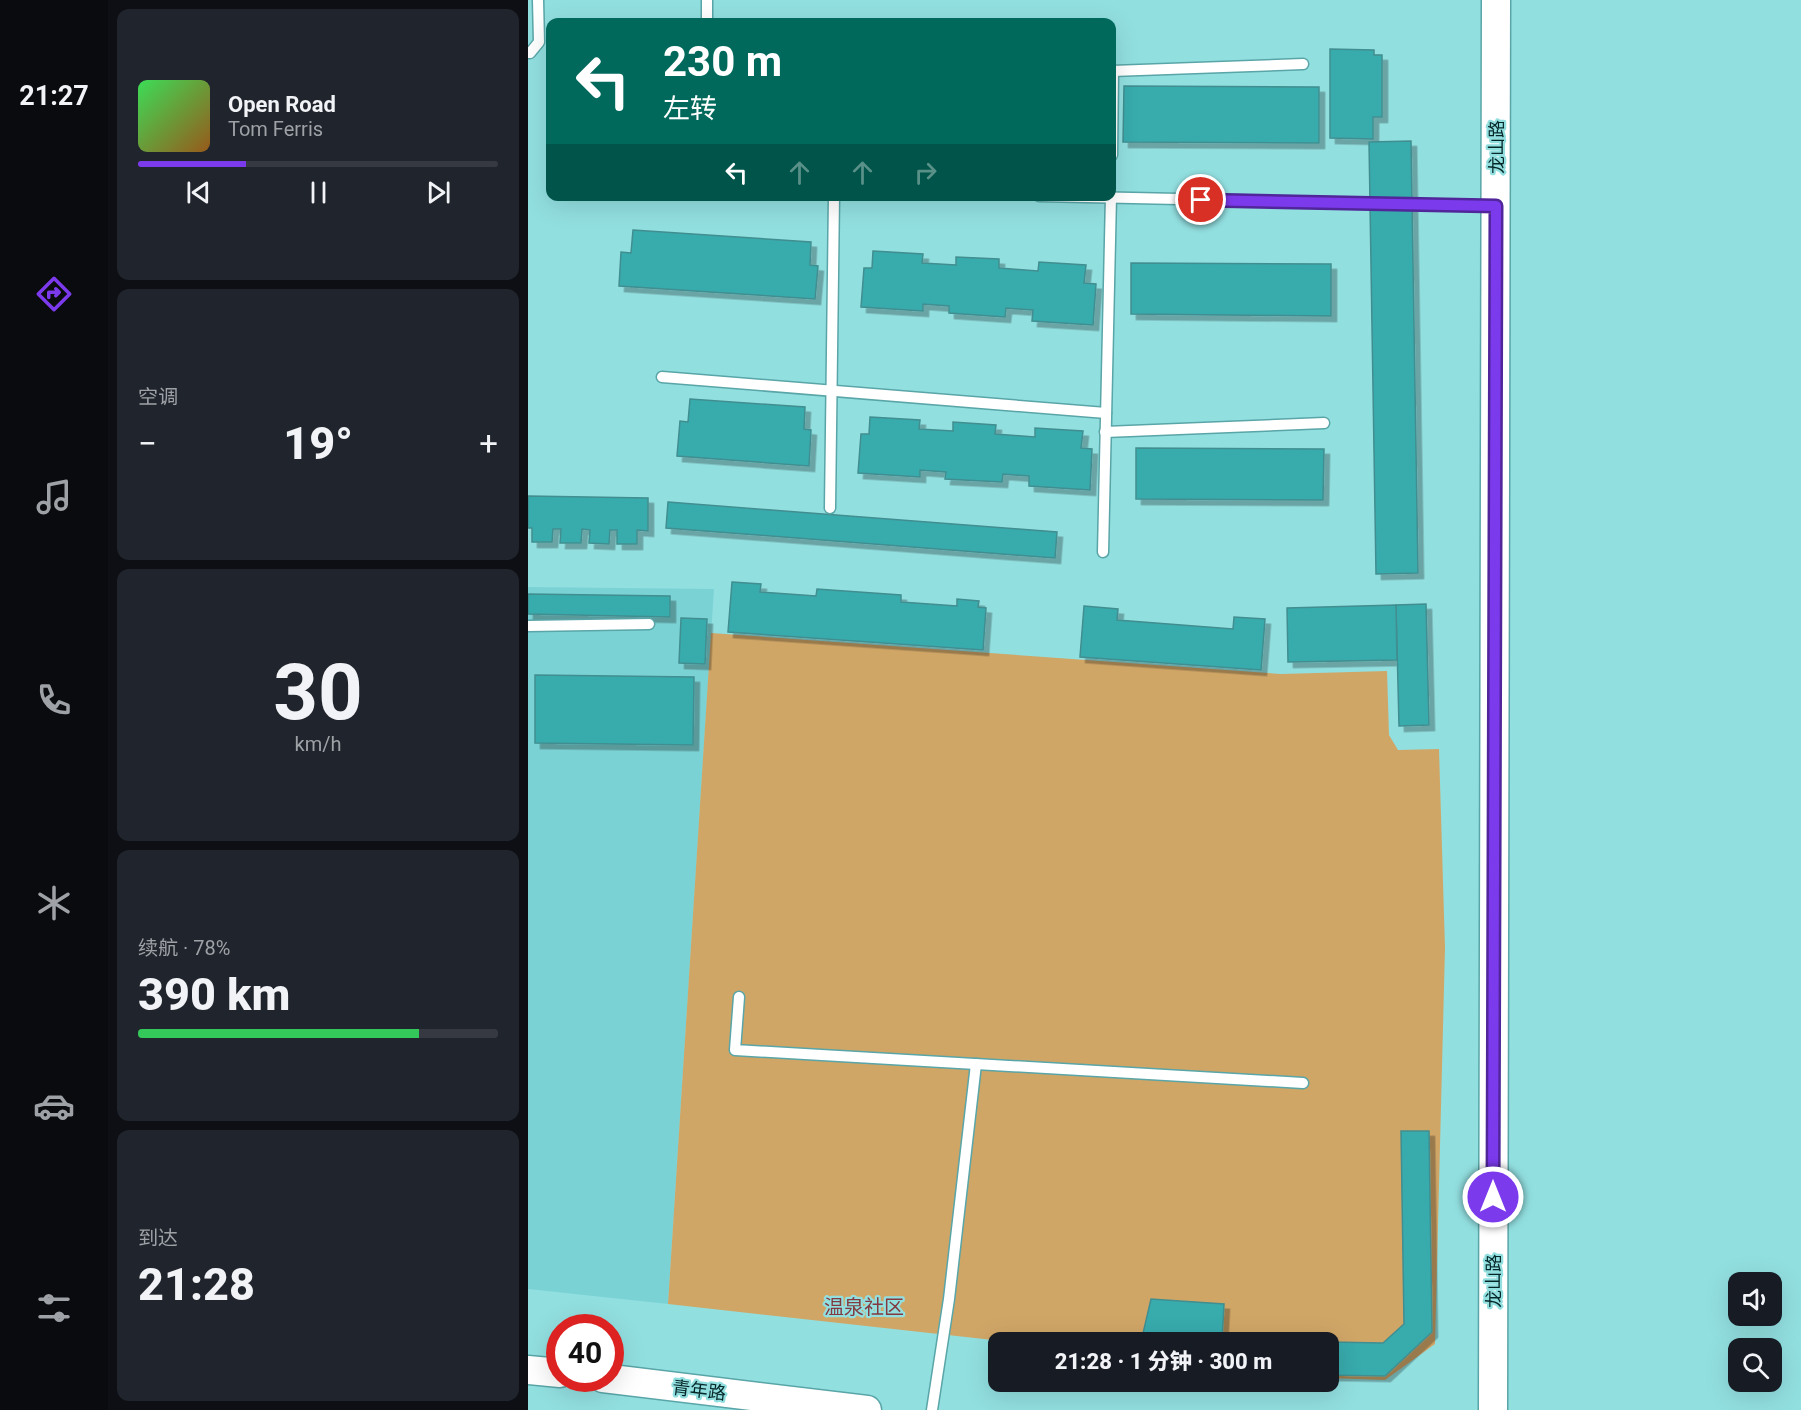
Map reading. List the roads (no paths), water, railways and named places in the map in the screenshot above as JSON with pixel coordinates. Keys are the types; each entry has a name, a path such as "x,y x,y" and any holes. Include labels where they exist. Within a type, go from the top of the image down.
{"street":[{"name":"龙山路","path":"1493,1410 1496,0"},
{"path":"528,1370 546,1372"},
{"name":"青年路","path":"624,1381 867,1410"}],"lane":[{"path":"528,53 539,42 538,0"},
{"path":"706,18 707,0"},
{"path":"1116,71 1303,64"},
{"path":"1116,197 1496,206"},
{"path":"830,508 834,201"},
{"path":"1102,552 1111,201"},
{"path":"662,376 1106,413"},
{"path":"1105,432 1324,423"},
{"path":"528,626 649,624"},
{"path":"739,997 735,1050 1303,1083"},
{"path":"932,1410 950,1299 975,1064"}],"district":[{"name":"温泉社区","path":"864,1307"}]}
